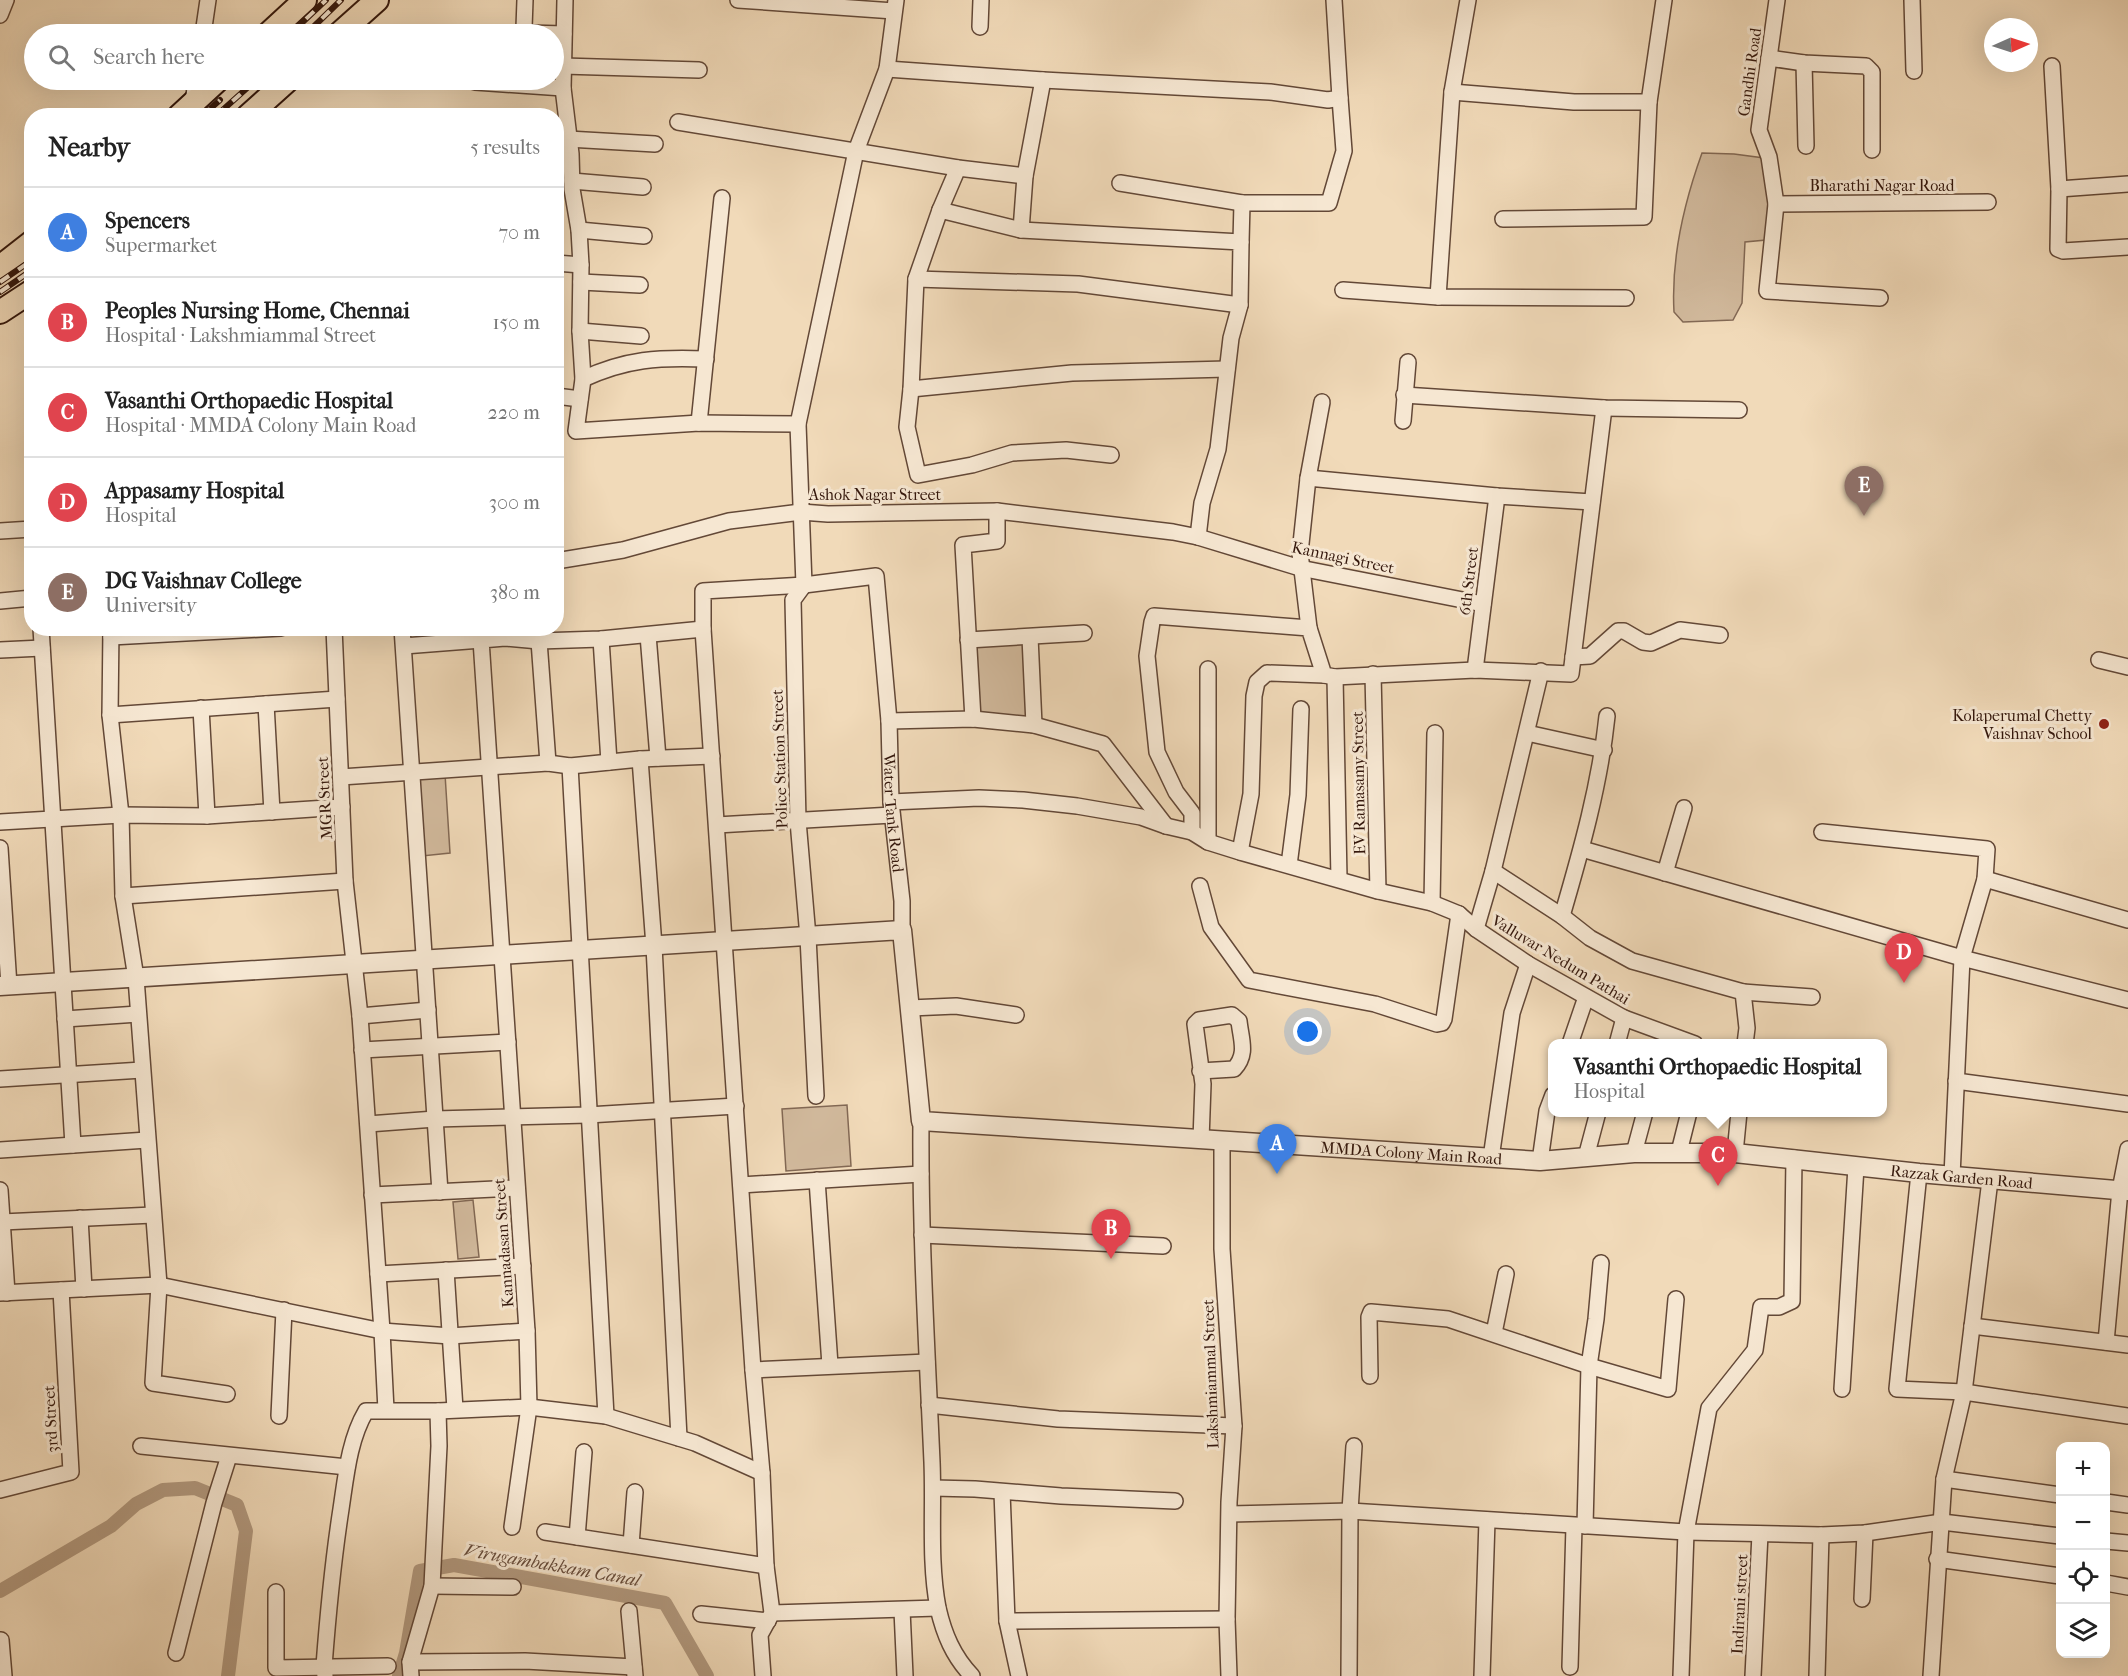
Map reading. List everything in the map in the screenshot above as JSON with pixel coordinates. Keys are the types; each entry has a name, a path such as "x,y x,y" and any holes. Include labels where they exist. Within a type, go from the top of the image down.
{"main road":[{"path":"279,24 305,0"},
{"path":"350,24 377,0"},
{"path":"187,108 207,90"},
{"path":"257,108 277,90"},
{"path":"0,267 24,248"},
{"path":"0,312 24,296"}],"street":[{"path":"0,15 6,0"},
{"path":"204,24 208,0"},
{"path":"524,24 525,0"},
{"path":"564,34 565,0"},
{"path":"738,0 895,6 887,69 856,151 798,424 804,585 703,591 703,629 770,1617 760,1635 763,1676"},
{"path":"980,27 981,0"},
{"path":"1120,183 1242,203 1329,203 1344,151 1334,0"},
{"path":"1438,297 1452,92 1468,0"},
{"path":"1503,219 1644,217 1649,102 1664,0"},
{"name":"Gandhi Road","path":"1777,0 1759,130 1769,157 1776,204 1767,291 1880,298"},
{"path":"1912,0 1914,71"},
{"path":"1769,58 1804,63 1866,66 1872,72 1872,150"},
{"path":"1804,63 1806,146"},
{"path":"564,66 699,70"},
{"path":"2052,66 2060,251 2128,247"},
{"path":"887,69 1270,92 1328,100 1340,98"},
{"path":"1021,230 1025,176 1043,80"},
{"path":"186,108 193,90"},
{"path":"563,90 568,139 567,186 579,230 581,265 580,331 583,379 576,431 699,423 798,424"},
{"path":"1452,92 1574,102 1649,102"},
{"path":"678,122 958,168 1025,176"},
{"path":"568,139 655,144"},
{"path":"958,168 940,210 916,279 907,427 918,475 972,465 1012,453 1066,450 1111,454"},
{"path":"2059,189 2128,184"},
{"path":"567,186 643,187"},
{"path":"699,423 722,198"},
{"name":"Bharathi Nagar Road","path":"1776,204 1988,202"},
{"path":"1198,537 1202,503 1218,448 1231,338 1240,305 1242,203"},
{"path":"940,210 1021,230 1241,242"},
{"path":"579,230 644,236"},
{"path":"564,264 581,265"},
{"path":"916,279 1078,284 1240,305"},
{"path":"581,282 640,285"},
{"path":"1342,290 1438,297 1626,298"},
{"path":"580,331 641,336"},
{"path":"583,379 603,369 636,360 675,357 706,359"},
{"path":"1403,421 1408,362"},
{"path":"911,389 1072,373 1227,369"},
{"path":"1404,395 1604,408 1739,410"},
{"path":"564,397 580,399"},
{"path":"1322,402 1308,478 1300,568 1309,628 1330,676 1339,879"},
{"path":"1240,852 1251,794 1254,696 1257,682 1267,673 1330,676 1475,670 1571,674 1604,408"},
{"path":"1308,478 1497,496 1592,502"},
{"name":"6th Street","path":"1475,670 1497,496"},
{"name":"Ashok Nagar Street","path":"564,560 623,550 729,521 801,512 828,514 997,512 1198,537"},
{"path":"974,718 963,545 997,541 997,512"},
{"path":"0,531 24,530"},
{"name":"Kannagi Street","path":"1198,537 1300,568 1483,604"},
{"name":"Water Tank Road","path":"804,585 876,576 890,721 891,808 902,901 902,930 921,1121"},
{"name":"Police Station Street","path":"804,585 793,600 798,821 808,937 816,1096"},
{"path":"0,601 24,599"},
{"path":"1192,832 1192,813 1176,792 1157,752 1147,656 1154,616 1309,628"},
{"path":"517,636 539,641 601,639 703,629"},
{"path":"1573,657 1590,656 1618,631 1624,631 1643,642 1651,643 1680,630 1720,635"},
{"path":"968,640 1084,633"},
{"path":"648,635 658,758"},
{"path":"41,636 73,1145"},
{"path":"111,636 110,715 121,815 123,897 136,978 159,1285 153,1383 227,1394"},
{"name":"MGR Street","path":"334,636 345,881 360,1016 386,1410"},
{"path":"403,636 441,1192"},
{"path":"404,646 481,640 494,636"},
{"path":"1030,637 1034,724"},
{"path":"601,639 609,762"},
{"name":"Kannadasan Street","path":"481,640 527,1331 529,1407 512,1527"},
{"path":"539,641 548,763"},
{"path":"0,650 42,648"},
{"path":"2100,660 2128,667"},
{"path":"1208,669 1208,842"},
{"path":"1476,929 1493,871 1541,671"},
{"name":"EV Ramasamy Street","path":"1373,674 1378,891"},
{"path":"110,715 337,699"},
{"path":"266,704 272,812"},
{"path":"201,708 207,816"},
{"path":"1289,865 1298,795 1301,709"},
{"path":"1562,916 1582,849 1604,750 1607,716"},
{"path":"890,721 974,718 1034,724 1103,744 1166,826"},
{"path":"1432,903 1435,733"},
{"path":"1527,733 1604,750"},
{"path":"341,777 548,763 570,766 640,759 712,756"},
{"path":"640,759 654,946 679,1438"},
{"path":"570,766 606,1416"},
{"name":"Valluvar Nedum Pathai","path":"717,825 798,821 979,798 1077,806 1141,817 1192,832 1208,842 1240,852 1378,891 1432,903 1459,914 1476,929 1528,964 1624,1018 1666,1038"},
{"path":"0,822 121,815 207,816 342,807"},
{"path":"1665,873 1684,808"},
{"path":"1822,832 1987,849 1985,879 1962,958 1952,1176"},
{"path":"0,848 5,986 902,930"},
{"path":"1582,849 1962,958 2128,1000"},
{"path":"1493,871 1562,916 1590,938 1632,961 1743,992 1812,997"},
{"path":"1985,879 2128,920"},
{"path":"123,897 345,881"},
{"path":"1200,886 1210,927 1249,980 1375,1004 1437,1024 1442,1023 1444,1019 1459,914"},
{"path":"1491,1158 1512,1013 1528,964"},
{"path":"1743,992 1747,1028 1746,1039"},
{"path":"1572,1039 1586,997"},
{"path":"910,1008 956,1006 1016,1015"},
{"path":"360,1016 428,1010"},
{"path":"65,1019 138,1014"},
{"path":"1200,1071 1234,1069 1242,1061 1239,1021 1232,1016 1199,1020 1195,1024 1200,1071 1203,1084 1201,1140"},
{"path":"1618,1039 1624,1018"},
{"path":"362,1050 508,1042"},
{"path":"0,1079 142,1070"},
{"path":"1956,1081 2128,1104"},
{"path":"368,1124 736,1106"},
{"path":"1540,1161 1548,1108"},
{"path":"1586,1157 1597,1117"},
{"path":"1634,1153 1644,1117"},
{"path":"1679,1152 1688,1117"},
{"path":"1735,1153 1739,1117"},
{"path":"921,1121 922,1235 933,1488 934,1576 938,1608 947,1642 960,1664 972,1676"},
{"name":"MMDA Colony Main Road","path":"921,1121 1540,1161 1634,1153 1679,1152 1735,1153 1794,1158"},
{"path":"0,1150 147,1140"},
{"name":"Lakshmiammal Street","path":"1222,1142 1222,1249 1234,1426 1227,1619 1229,1676"},
{"path":"2106,1342 2128,1149"},
{"path":"1681,1676 1686,1532 1709,1408 1755,1350 1761,1307 1779,1307 1792,1301 1794,1158"},
{"name":"Razzak Garden Road","path":"1794,1158 1856,1167 2124,1191"},
{"path":"1842,1389 1856,1167"},
{"path":"1919,1173 1897,1389 1964,1392 2128,1416"},
{"path":"741,1185 921,1174"},
{"path":"817,1180 830,1365"},
{"path":"1931,1676 1944,1479 1964,1392 1990,1180"},
{"path":"372,1195 517,1188"},
{"path":"0,1190 3,1293 159,1285 382,1331 450,1336 527,1331"},
{"path":"2,1222 153,1215"},
{"path":"80,1218 84,1289"},
{"path":"922,1235 1163,1246"},
{"path":"1570,1667 1589,1366 1601,1263"},
{"path":"378,1274 523,1266"},
{"path":"446,1270 455,1409"},
{"path":"1494,1333 1506,1274"},
{"name":"3rd Street","path":"0,1490 71,1472 61,1290"},
{"path":"1370,1376 1369,1317 1371,1312 1448,1319 1589,1366 1668,1389 1676,1299"},
{"path":"279,1416 284,1311"},
{"path":"1972,1326 2128,1345"},
{"path":"753,1370 927,1362"},
{"path":"929,1405 1058,1419 1234,1426"},
{"path":"324,1671 330,1584 347,1467 360,1422 366,1411 529,1407 606,1416 695,1443 762,1473"},
{"path":"438,1411 439,1446 432,1586 411,1669 526,1668 635,1672 629,1611"},
{"path":"141,1446 347,1467"},
{"path":"1349,1676 1350,1511 1354,1446"},
{"path":"577,1537 584,1452"},
{"path":"176,1653 214,1503 229,1456"},
{"path":"1944,1479 2056,1494"},
{"path":"933,1488 1175,1501"},
{"path":"631,1545 635,1492"},
{"path":"1002,1492 1007,1621 1019,1676"},
{"path":"2110,1503 2128,1505"},
{"path":"1230,1514 1350,1511 1686,1532 1821,1535 1865,1533 1942,1522 2056,1535"},
{"path":"1482,1676 1487,1520"},
{"path":"545,1532 766,1566"},
{"path":"1862,1599 1865,1533"},
{"name":"Indirani street","path":"1753,1676 1760,1534"},
{"path":"1817,1676 1821,1535"},
{"path":"2110,1542 2128,1544"},
{"path":"1937,1559 2056,1575"},
{"path":"2110,1584 2128,1587"},
{"path":"432,1586 513,1587"},
{"path":"276,1592 276,1668 324,1671 388,1666"},
{"path":"701,1614 770,1617 938,1608"},
{"path":"902,1610 904,1676"},
{"path":"1007,1621 1227,1619"},
{"path":"1,1640 4,1676"}],"shaded area":[{"path":"1702,153 1764,158 1772,203 1766,240 1745,242 1742,303 1733,320 1683,322 1674,312 1677,252 1684,211"},
{"path":"1030,638 1031,720 974,715 971,641"},
{"path":"445,774 450,853 422,856 417,776"},
{"path":"847,1105 851,1166 786,1171 782,1109"},
{"path":"473,1200 479,1257 458,1259 453,1202"}],"waterway":[{"name":"Virugambakkam Canal","path":"0,1591 111,1526 136,1504 163,1490 195,1488 237,1505 246,1531 228,1676"},
{"name":"Virugambakkam Canal","path":"399,1676 406,1653 420,1571 454,1565 665,1603 707,1676"}],"railway":[{"path":"301,24 326,0"},
{"path":"316,24 341,0"},
{"path":"225,108 245,90"},
{"path":"211,108 220,100"},
{"path":"0,282 24,266"},
{"path":"0,292 24,276"}],"place":[{"name":"DG Vaishnav College","path":"1864,516"},
{"name":"Kolaperumal Chetty Vaishnav School","path":"2104,724"},
{"name":"Appasamy Hospital","path":"1904,983"},
{"name":"Spencers","path":"1277,1174"},
{"name":"Vasanthi Orthopaedic Hospital","path":"1718,1186"},
{"name":"Peoples Nursing Home, Chennai","path":"1111,1259"}]}
